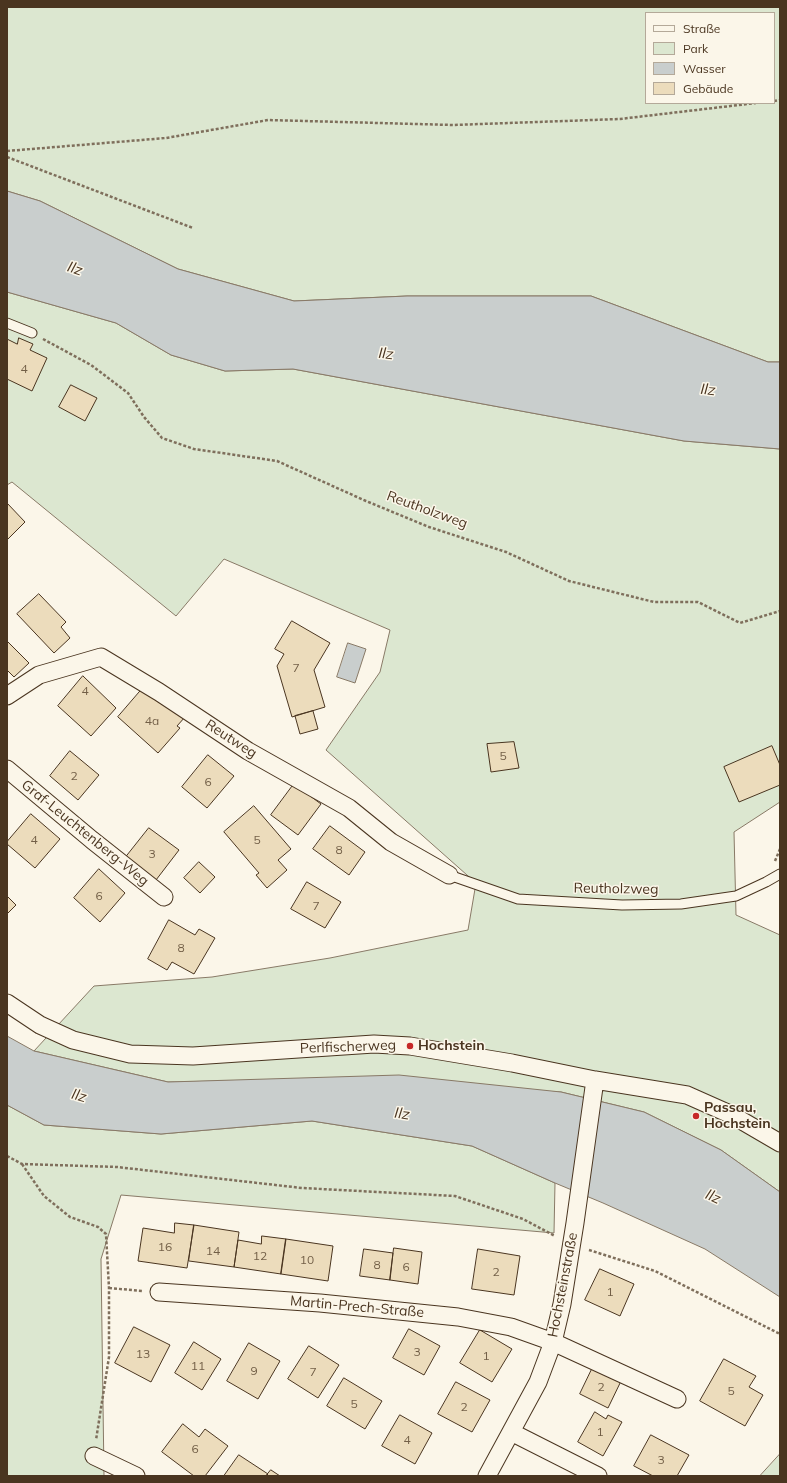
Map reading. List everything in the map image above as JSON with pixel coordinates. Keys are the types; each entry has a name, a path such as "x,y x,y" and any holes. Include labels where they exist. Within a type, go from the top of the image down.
{"street":[{"name":"Reutweg","path":"7,696 39,675 101,657 159,692 248,751 349,808 391,842 449,875"},
{"name":"Graf-Leuchtenberg-Weg","path":"7,769 92,840 164,897"},
{"name":"Perlfischerweg","path":"7,1003 40,1025 73,1040 130,1054 193,1056 374,1044 410,1046 504,1061 595,1080 687,1095 732,1115 780,1143"},
{"name":"Hochsteinstraße","path":"487,1476 538,1382 552,1342 562,1304 595,1080"},
{"name":"Martin-Prech-Straße","path":"159,1292 320,1303 458,1317 511,1327 552,1342 677,1399"},
{"path":"511,1432 598,1476"},
{"path":"94,1456 136,1476"}],"lane":[{"path":"7,323 32,333"},
{"name":"Reutholzweg","path":"449,875 518,900 629,905 681,904 736,896 780,874"}],"path":[{"path":"7,151 166,138 268,120 452,125 620,119 748,104"},
{"path":"7,157 193,228"},
{"name":"Reutholzweg","path":"32,333 91,366 128,393 144,418 162,438 194,449 277,461 366,501 429,527 506,552 569,581 654,602 698,602 740,623 780,611"},
{"path":"7,1156 22,1164 117,1167 302,1188 455,1196 523,1219 571,1244 655,1271 780,1334"},
{"path":"22,1164 44,1196 70,1217 98,1227 106,1234 109,1288 109,1357 94,1456"},
{"path":"109,1288 159,1292"}],"green space":[{"path":"7,7 780,7 780,362 768,362 591,296 407,296 294,301 178,269 40,201 7,191"},
{"path":"7,292 116,323 171,355 225,371 293,369 684,441 780,449 780,802 734,832 736,915 780,935 780,1192 721,1150 644,1112 561,1092 277,1080 168,1082 34,1051 94,986 212,977 330,958 468,930 476,883 326,750 380,672 390,630 224,559 176,616 12,482 7,485"},
{"path":"7,1105 44,1125 161,1134 312,1121 472,1146 555,1183 554,1233 121,1195 101,1259 104,1476 7,1476"},
{"path":"780,1454 780,1476 760,1476"}],"water":[{"name":"Ilz","path":"7,191 40,201 178,269 294,301 407,296 591,296 768,362 780,362 780,449 684,441 293,369 225,371 171,355 116,323 7,292"},
{"path":"348,643 366,649 355,683 337,677"},
{"name":"Ilz","path":"7,1036 34,1051 168,1082 399,1075 561,1092 644,1112 721,1150 780,1192 780,1297 705,1249 472,1146 312,1121 161,1134 44,1125 7,1105"}],"building":[{"path":"19,338 33,344 30,350 47,358 32,391 7,379 7,339 17,344"},
{"path":"71,385 97,398 85,421 59,407"},
{"path":"7,503 25,522 7,540"},
{"path":"39,594 66,622 61,627 70,638 54,653 17,614"},
{"path":"292,621 330,643 314,670 325,707 292,717 277,666 284,654 275,649"},
{"path":"7,641 29,663 14,677 7,670"},
{"path":"83,676 116,708 91,736 58,706"},
{"path":"143,688 166,707 169,703 185,717 177,726 180,728 158,753 118,717"},
{"path":"313,711 318,729 300,734 295,716"},
{"path":"514,742 519,768 491,772 487,744"},
{"path":"772,746 780,765 780,785 739,802 724,767"},
{"path":"70,751 99,775 78,800 50,776"},
{"path":"208,755 234,776 207,808 182,787"},
{"path":"294,784 321,804 298,835 271,815"},
{"path":"254,806 291,849 278,860 287,870 267,888 256,875 259,873 224,832"},
{"path":"31,814 60,839 35,868 7,844 7,842"},
{"path":"330,826 365,852 349,875 313,849"},
{"path":"149,828 179,850 156,880 126,857"},
{"path":"199,862 215,877 200,893 184,878"},
{"path":"99,869 125,893 100,922 74,898"},
{"path":"307,882 341,902 325,928 291,909"},
{"path":"7,896 16,905 7,914"},
{"path":"169,920 195,935 199,929 215,938 194,974 172,962 167,970 148,959"},
{"path":"175,1223 194,1225 187,1268 138,1261 143,1228 174,1233"},
{"path":"194,1225 239,1232 234,1267 189,1261"},
{"path":"262,1236 286,1239 281,1274 234,1267 238,1240 261,1244"},
{"path":"286,1239 333,1246 328,1281 281,1274"},
{"path":"394,1248 422,1252 418,1284 390,1280"},
{"path":"364,1249 393,1253 390,1280 360,1276"},
{"path":"478,1249 520,1256 514,1295 472,1289"},
{"path":"600,1269 634,1284 620,1316 585,1300"},
{"path":"134,1327 170,1345 151,1382 115,1363"},
{"path":"409,1329 440,1346 424,1375 393,1358"},
{"path":"480,1330 512,1349 492,1382 460,1363"},
{"path":"194,1342 221,1359 202,1390 175,1373"},
{"path":"249,1343 280,1361 258,1399 227,1381"},
{"path":"309,1346 339,1365 318,1398 288,1379"},
{"path":"724,1359 756,1376 749,1387 763,1395 745,1426 700,1401"},
{"path":"594,1365 622,1379 608,1408 580,1394"},
{"path":"344,1378 382,1401 365,1429 327,1406"},
{"path":"456,1382 490,1400 472,1432 438,1414"},
{"path":"595,1412 606,1419 608,1415 622,1422 603,1456 578,1442"},
{"path":"400,1415 432,1433 415,1464 382,1446"},
{"path":"183,1424 199,1437 205,1429 228,1446 205,1476 194,1476 162,1452"},
{"path":"651,1435 689,1455 677,1476 653,1476 634,1466"},
{"path":"239,1455 268,1474 266,1476 224,1476"},
{"path":"271,1470 280,1476 266,1476"}],"place":[{"name":"Hochstein","path":"410,1046"},
{"name":"Passau, Hochstein","path":"696,1116"}]}
